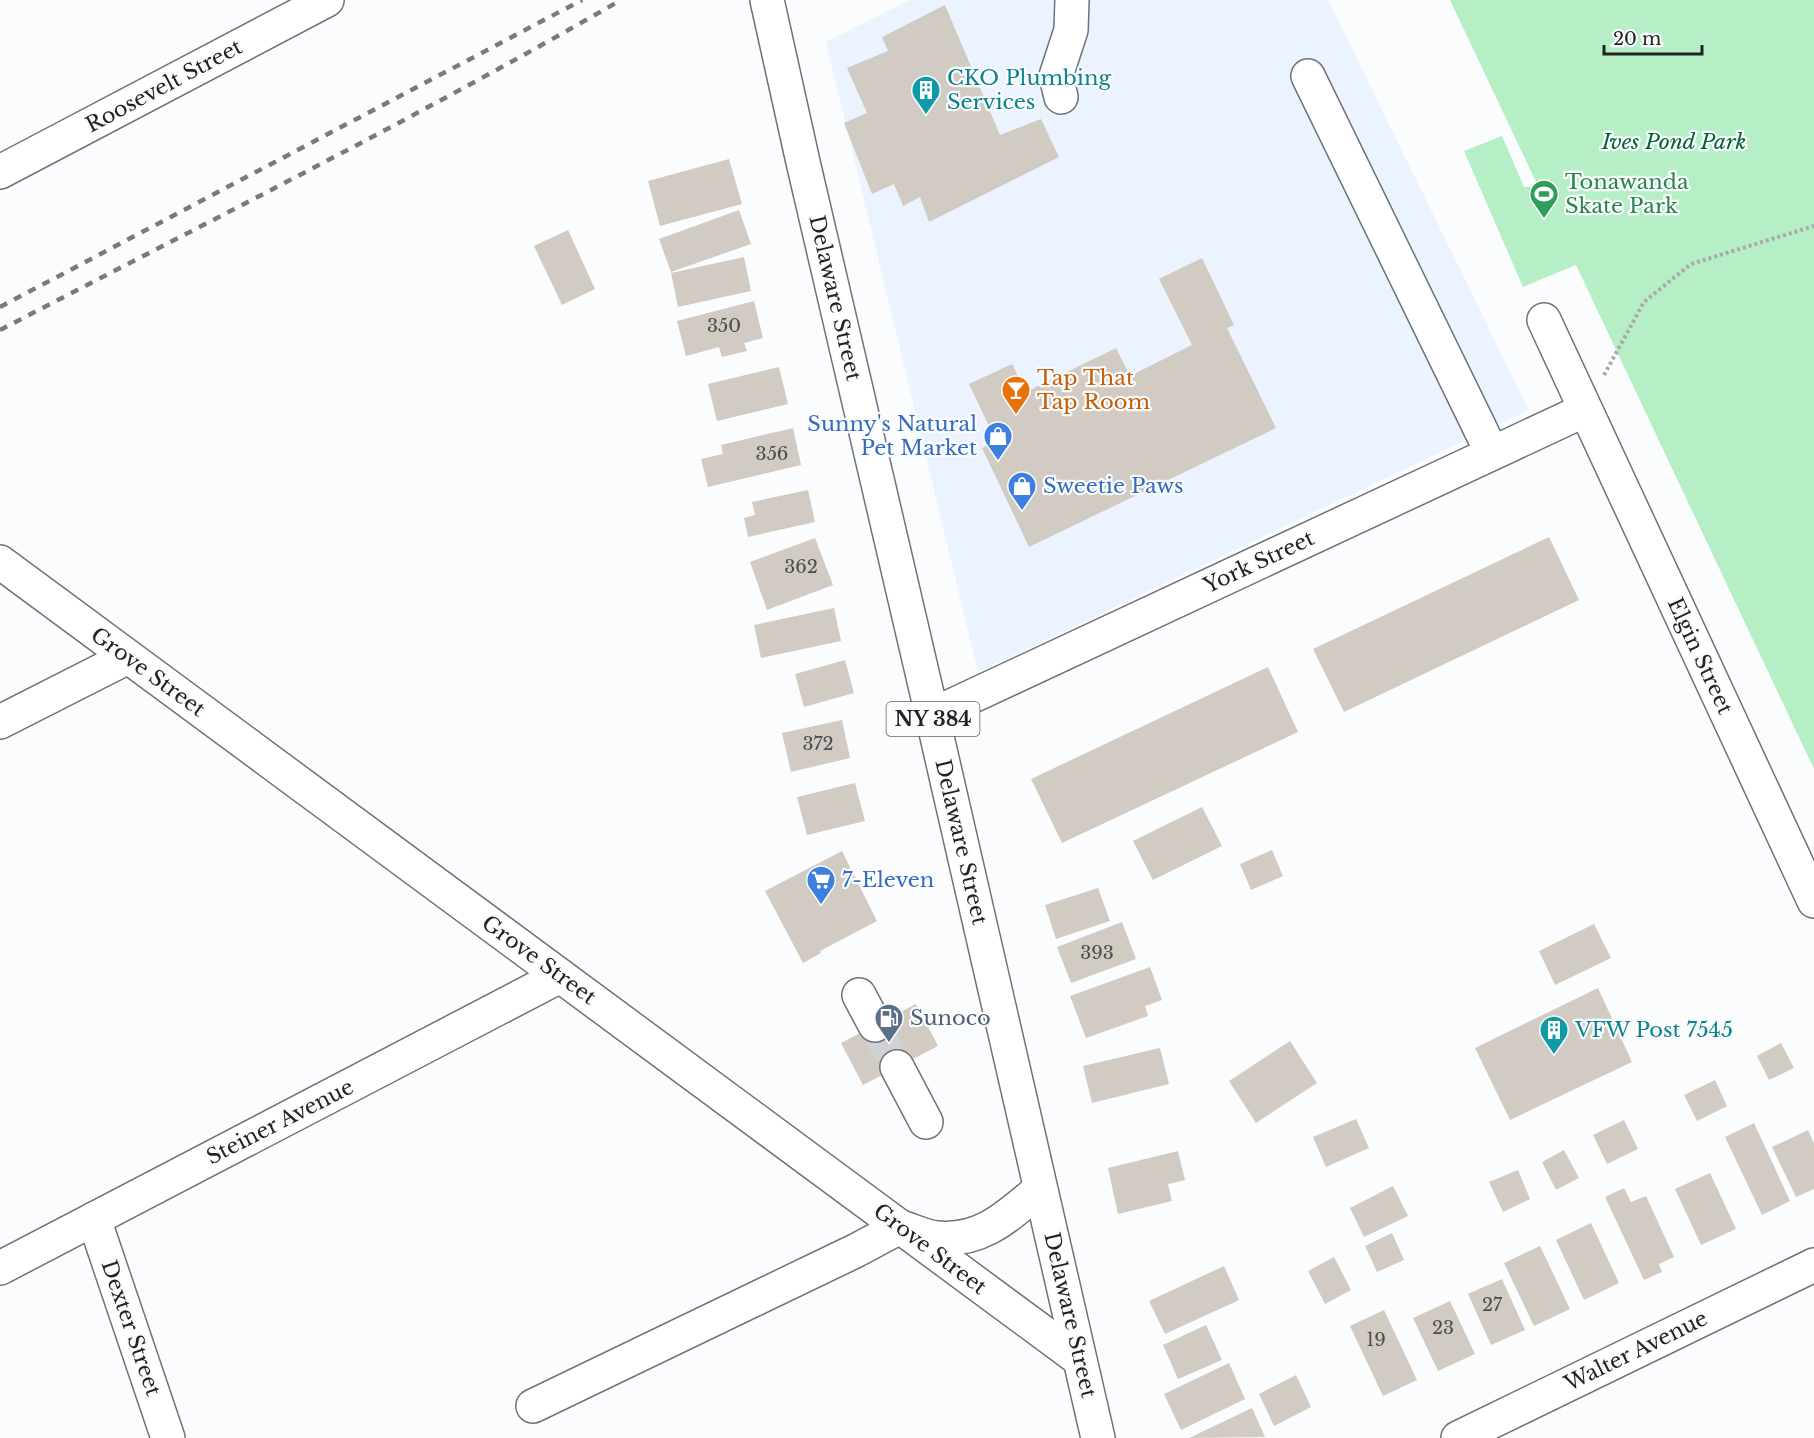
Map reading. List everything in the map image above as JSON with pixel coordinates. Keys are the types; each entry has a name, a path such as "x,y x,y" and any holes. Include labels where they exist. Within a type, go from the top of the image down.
{"street":[{"name":"Roosevelt Street","path":"0,172 327,0"},
{"path":"1061,97 1056,76 1071,30 1072,0"},
{"name":"Delaware Street","path":"775,3 803,162 933,715 1098,1438"},
{"path":"1308,76 1492,453"},
{"name":"Elgin Street","path":"1544,320 1814,902"},
{"name":"York Street","path":"933,715 1586,410"},
{"name":"Grove Street","path":"0,562 1079,1359"},
{"path":"0,722 128,657"},
{"name":"Steiner Avenue","path":"0,1268 560,976"},
{"path":"859,995 875,1025"},
{"path":"897,1067 926,1122"},
{"path":"533,1407 858,1250 900,1227 935,1238 967,1237 1001,1222 1040,1189"},
{"name":"Dexter Street","path":"94,1218 168,1438"},
{"name":"Walter Avenue","path":"1458,1438 1814,1265"}],"path":[{"path":"1586,410 1644,302 1691,264 1814,226"}],"shaded area":[{"path":"910,0 1328,0 1529,410 978,672 826,42"}],"green space":[{"name":"Ives Pond Park","path":"1450,0 1814,0 1814,769 1576,265 1523,287 1464,151 1502,136 1524,187 1538,186"}],"building":[{"name":"CKO Plumbing Services","path":"945,5 1000,135 1041,119 1059,157 929,222 920,197 903,206 894,184 872,194 844,123 867,113 847,68 888,51 882,37"},
{"path":"729,159 742,204 660,226 648,181"},
{"path":"739,210 751,244 671,272 659,239"},
{"path":"568,230 595,289 562,305 534,246"},
{"path":"744,257 751,291 678,307 671,273"},
{"path":"1202,258 1234,325 1227,328 1276,428 1029,547 982,448 996,441 969,384 1012,364 1026,392 1116,348 1130,376 1192,345 1159,279"},
{"path":"754,301 763,338 744,343 747,351 722,357 719,347 686,356 677,321"},
{"path":"779,367 788,404 717,421 708,384"},
{"path":"793,428 801,465 708,487 701,459 723,454 721,445"},
{"path":"808,490 815,522 748,537 744,518 755,515 752,502"},
{"path":"1549,537 1579,600 1344,712 1313,649"},
{"path":"815,538 833,585 767,610 750,562"},
{"path":"834,608 841,641 761,658 754,625"},
{"path":"845,660 854,693 804,707 795,674"},
{"path":"1268,667 1298,732 1062,843 1031,779"},
{"path":"842,720 850,758 791,772 782,733"},
{"path":"855,783 865,821 807,835 797,797"},
{"path":"1202,807 1222,846 1153,880 1133,841"},
{"path":"1272,850 1283,876 1251,890 1240,864"},
{"name":"7-Eleven","path":"842,851 877,921 820,951 821,953 803,963 765,891"},
{"path":"1098,888 1110,921 1056,939 1045,905"},
{"path":"1122,922 1136,959 1071,983 1057,947"},
{"path":"1594,924 1611,958 1555,985 1539,951"},
{"path":"1150,967 1162,1000 1145,1006 1148,1016 1086,1038 1070,996"},
{"name":"VFW Post 7545","path":"1598,988 1632,1062 1510,1120 1475,1048"},
{"name":"Sunoco","path":"916,1004 938,1046 863,1085 841,1043"},
{"path":"1290,1041 1317,1083 1256,1123 1229,1081"},
{"path":"1781,1043 1794,1068 1769,1080 1757,1056"},
{"path":"1160,1048 1169,1084 1092,1103 1083,1066"},
{"path":"1715,1080 1727,1106 1697,1121 1684,1095"},
{"path":"1356,1119 1369,1148 1326,1167 1313,1137"},
{"path":"1624,1120 1638,1149 1607,1164 1593,1135"},
{"path":"1754,1123 1790,1201 1762,1215 1725,1137"},
{"path":"1808,1130 1814,1143 1814,1189 1796,1197 1772,1147"},
{"path":"1564,1150 1579,1178 1556,1190 1542,1162"},
{"path":"1178,1151 1185,1180 1168,1184 1172,1201 1118,1214 1108,1168"},
{"path":"1518,1170 1530,1199 1503,1212 1489,1182"},
{"path":"1710,1173 1736,1229 1701,1245 1675,1189"},
{"path":"1393,1186 1408,1216 1364,1237 1350,1208"},
{"path":"1624,1188 1631,1202 1646,1196 1674,1257 1659,1264 1662,1272 1644,1280 1605,1197"},
{"path":"1591,1223 1619,1283 1584,1300 1556,1240"},
{"path":"1392,1233 1404,1260 1377,1272 1365,1246"},
{"path":"1540,1246 1570,1309 1534,1326 1504,1263"},
{"path":"1334,1257 1351,1290 1325,1304 1308,1271"},
{"path":"1224,1266 1239,1300 1165,1334 1149,1301"},
{"path":"1502,1279 1525,1330 1491,1345 1468,1294"},
{"path":"1450,1301 1475,1354 1438,1371 1413,1318"},
{"path":"1384,1310 1417,1380 1383,1396 1350,1326"},
{"path":"1206,1325 1222,1360 1178,1379 1163,1345"},
{"path":"1229,1363 1245,1399 1181,1430 1164,1394"},
{"path":"1296,1375 1311,1407 1274,1426 1259,1394"},
{"path":"1252,1408 1265,1437 1189,1438"}],"tunnel":[{"path":"875,1025 897,1067"}],"railway":[{"path":"0,307 582,0"},
{"path":"0,330 390,127 621,0"}],"place":[{"name":"CKO Plumbing Services","path":"926,116"},
{"name":"Tonawanda Skate Park","path":"1544,220"},
{"name":"Tap That Tap Room","path":"1016,416"},
{"name":"Sunny's Natural Pet Market","path":"998,462"},
{"name":"Sweetie Paws","path":"1022,512"},
{"name":"7-Eleven","path":"821,906"},
{"name":"Sunoco","path":"889,1044"},
{"name":"VFW Post 7545","path":"1554,1056"}]}
